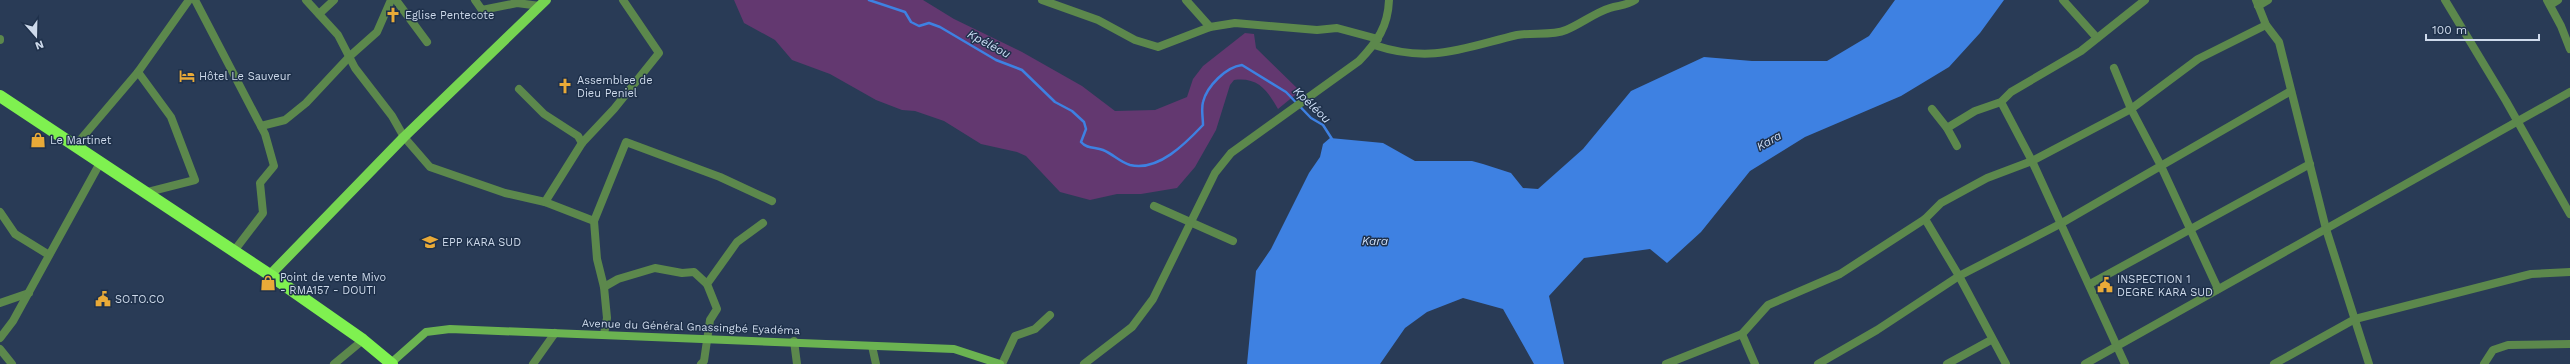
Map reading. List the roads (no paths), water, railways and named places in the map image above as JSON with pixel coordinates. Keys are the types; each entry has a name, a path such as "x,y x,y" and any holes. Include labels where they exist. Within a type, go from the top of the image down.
{"highway":[{"path":"0,96 144,193 270,275 363,340 392,364"}],"main road":[{"path":"270,275 404,137 543,3"},
{"name":"Avenue du Général Gnassingbé Eyadéma","path":"392,364 417,338 438,329 708,338 954,349 1001,364"}],"street":[{"path":"75,146 138,72 189,0"},
{"path":"194,0 261,126 274,166 260,183 263,213 234,252"},
{"path":"306,0 338,35 355,68 392,116 404,137 430,167 505,193 544,202 594,221"},
{"path":"319,14 334,0"},
{"path":"261,126 285,120 306,104 350,56 377,32 391,0"},
{"path":"396,0 427,42"},
{"path":"475,0 482,10 517,3 543,3"},
{"path":"544,202 582,144 614,109 659,53 623,0"},
{"path":"1042,0 1098,20 1135,40 1158,47 1210,27 1235,23 1317,30 1337,28 1376,42 1398,53 1431,55 1475,48 1519,35 1564,31 1610,8 1627,6 1635,0"},
{"path":"1186,0 1210,27"},
{"path":"1084,364 1117,340 1143,313 1161,284 1215,173 1231,153 1281,118 1310,95 1347,71 1376,42 1388,15 1389,0"},
{"path":"1606,0 1610,8"},
{"path":"2063,0 2097,38"},
{"path":"1947,128 1975,110 2001,102 2011,92 2081,51 2145,0"},
{"path":"2268,0 2257,3 2266,25 2279,42 2326,229 2369,364"},
{"path":"2445,0 2570,214"},
{"path":"2558,0 2549,2 2570,49"},
{"path":"1666,364 1742,334 1768,305 1840,274 1925,219 1941,203 1988,178 2032,161 2131,109 2198,59 2266,25"},
{"path":"2114,68 2131,109 2160,164 2218,289"},
{"path":"138,72 171,118 195,180 144,193"},
{"path":"519,89 544,114 578,136 582,144"},
{"path":"1818,364 1878,330 1959,276 2060,224 2160,164 2291,91"},
{"path":"2085,364 2570,92"},
{"path":"2001,102 2032,161 2060,224 2090,284 2125,364"},
{"path":"1932,109 1947,128 1957,146"},
{"path":"604,334 607,318 604,287 597,259 594,221 626,142 720,177 772,200"},
{"path":"0,338 13,322 100,163"},
{"path":"2090,284 2190,228 2310,164"},
{"path":"1154,206 1191,221 1233,241"},
{"path":"0,212 15,234 49,255"},
{"path":"1925,219 1959,276 1991,340 2006,364"},
{"path":"707,284 737,242 763,223"},
{"path":"604,287 618,279 654,268 682,273 694,272 707,284 717,309 710,320 704,361 701,364"},
{"path":"2274,364 2355,319 2531,274 2570,272"},
{"path":"0,303 29,293"},
{"path":"1001,364 1015,336 1034,329 1050,315"},
{"path":"533,364 554,333"},
{"path":"1742,334 1755,364"},
{"path":"334,364 363,340"},
{"path":"1947,364 1991,340"},
{"path":"794,342 797,364"},
{"path":"2484,364 2493,350 2508,346 2570,344"},
{"path":"872,346 876,364"},
{"path":"0,349 12,364"}],"water":[{"name":"Kara","path":"1895,0 2004,0 1980,33 1949,67 1901,96 1805,137 1750,171 1701,232 1667,263 1650,249 1584,258 1549,296 1564,364 1534,364 1503,309 1463,298 1427,312 1405,328 1380,364 1247,364 1256,271 1271,249 1309,173 1320,157 1323,144 1330,138 1383,143 1415,161 1472,161 1511,173 1523,188 1538,189 1583,149 1631,91 1704,57 1752,61 1827,61 1869,36"}],"waterway":[{"name":"Kpéléou","path":"869,0 905,12 911,22 919,26 929,23 940,27 996,60 1022,70 1055,102 1072,111 1084,122 1086,129 1081,142 1083,144 1088,147 1103,150 1130,165 1140,166 1161,160 1188,140 1203,125 1202,105 1205,96 1213,84 1230,69 1242,65 1286,92 1311,118 1323,125 1332,139"}],"place":[{"name":"Eglise Pentecote","path":"393,15"},
{"name":"Hôtel Le Sauveur","path":"187,76"},
{"name":"Assemblee de Dieu Peniel","path":"565,86"},
{"name":"Le Martinet","path":"38,140"},
{"name":"EPP KARA SUD","path":"430,242"},
{"name":"Point de vente Mivo - RMA157 - DOUTI","path":"268,283"},
{"name":"INSPECTION 1 DEGRE KARA SUD","path":"2105,285"},
{"name":"SO.TO.CO","path":"103,299"}]}
